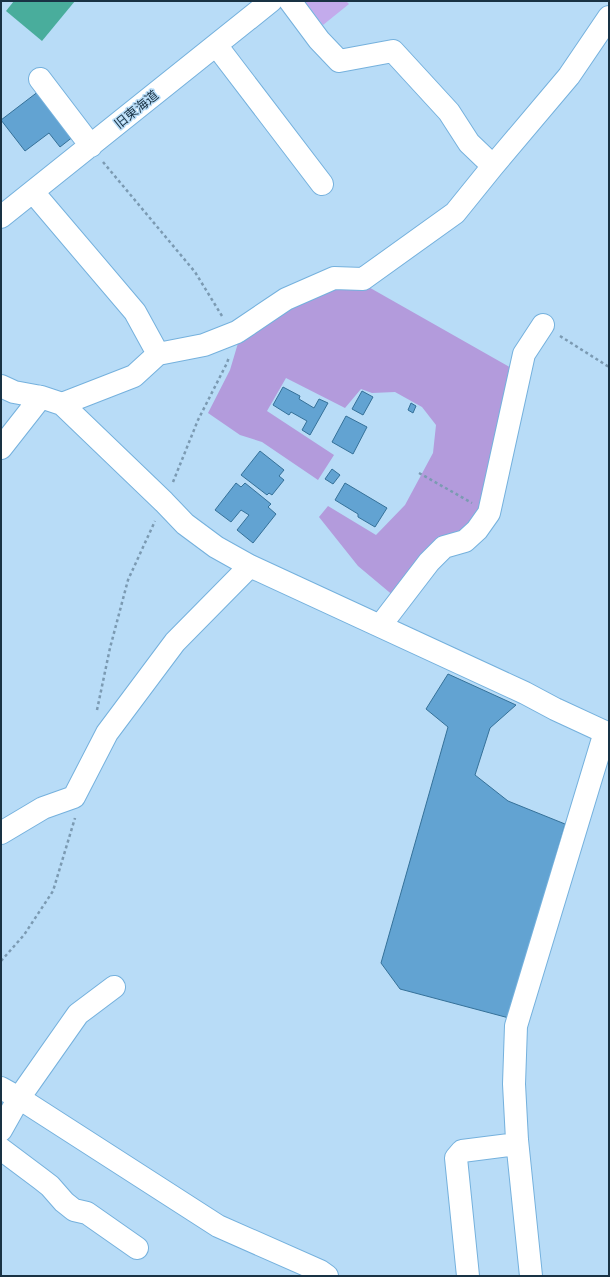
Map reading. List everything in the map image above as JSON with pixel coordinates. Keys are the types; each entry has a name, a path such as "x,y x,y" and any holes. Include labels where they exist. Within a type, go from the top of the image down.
{"street":[{"path":"290,1 319,40 339,61 393,51 449,112 469,143 493,166"},
{"name":"旧東海道","path":"1,217 269,2"},
{"path":"62,404 134,376 158,354 204,345 233,333 286,299 334,278 363,279 455,213 569,76 609,17"},
{"path":"216,45 322,184"},
{"path":"40,79 91,146"},
{"path":"33,192 135,312 158,354"},
{"path":"380,626 429,562 444,547 465,541 477,530 490,513 524,354 543,325"},
{"path":"1,386 14,392 41,397 62,404 185,524 216,547 250,566 525,692 554,709 607,733 516,1026 514,1084 517,1144 531,1276"},
{"path":"1,448 41,397"},
{"path":"1,834 43,808 74,797 107,733 175,642 250,566"},
{"path":"1,1130 10,1093 78,1014 114,988"},
{"path":"10,1093 218,1226 320,1271 327,1276"},
{"path":"468,1276 456,1158 462,1151 517,1144"},
{"path":"1,1149 41,1179 74,1210 86,1213 137,1248"}],"path":[{"path":"91,146 110,171 195,272 233,333 234,339 227,362 198,420 164,502 128,580 110,648 96,714"},
{"path":"543,325 609,367"},
{"path":"419,473 490,513"},
{"path":"1,961 24,934 54,891 77,813 74,797"}],"shaded area":[{"path":"14,1 75,1 42,41 6,11"},
{"path":"304,1 346,1 349,4 323,25"},
{"path":"337,284 365,285 515,370 487,504 395,597 358,566 319,517 328,506 376,535 405,505 433,453 436,425 422,407 395,392 372,393 361,389 345,408 286,378 267,411 334,455 318,480 262,442 240,435 208,413 230,370 241,333"}],"building":[{"path":"39,91 74,136 60,147 49,133 25,151 1,120"},
{"path":"283,387 300,396 299,399 314,408 319,399 328,403 310,435 302,430 307,421 291,412 289,415 273,405"},
{"path":"362,391 373,397 363,415 352,409"},
{"path":"411,403 416,406 413,413 408,410"},
{"path":"346,416 367,427 353,454 332,442"},
{"path":"260,451 284,470 279,476 284,480 272,495 269,493 267,495 241,475"},
{"path":"332,469 340,475 333,484 325,479"},
{"path":"236,483 241,487 245,483 271,504 268,507 276,514 253,543 237,530 249,515 241,510 231,522 215,510"},
{"path":"345,483 387,508 375,527 358,517 358,514 335,500"},
{"path":"448,674 516,705 490,728 475,775 508,801 565,824 509,1018 400,989 381,963 448,727 426,709"}]}
